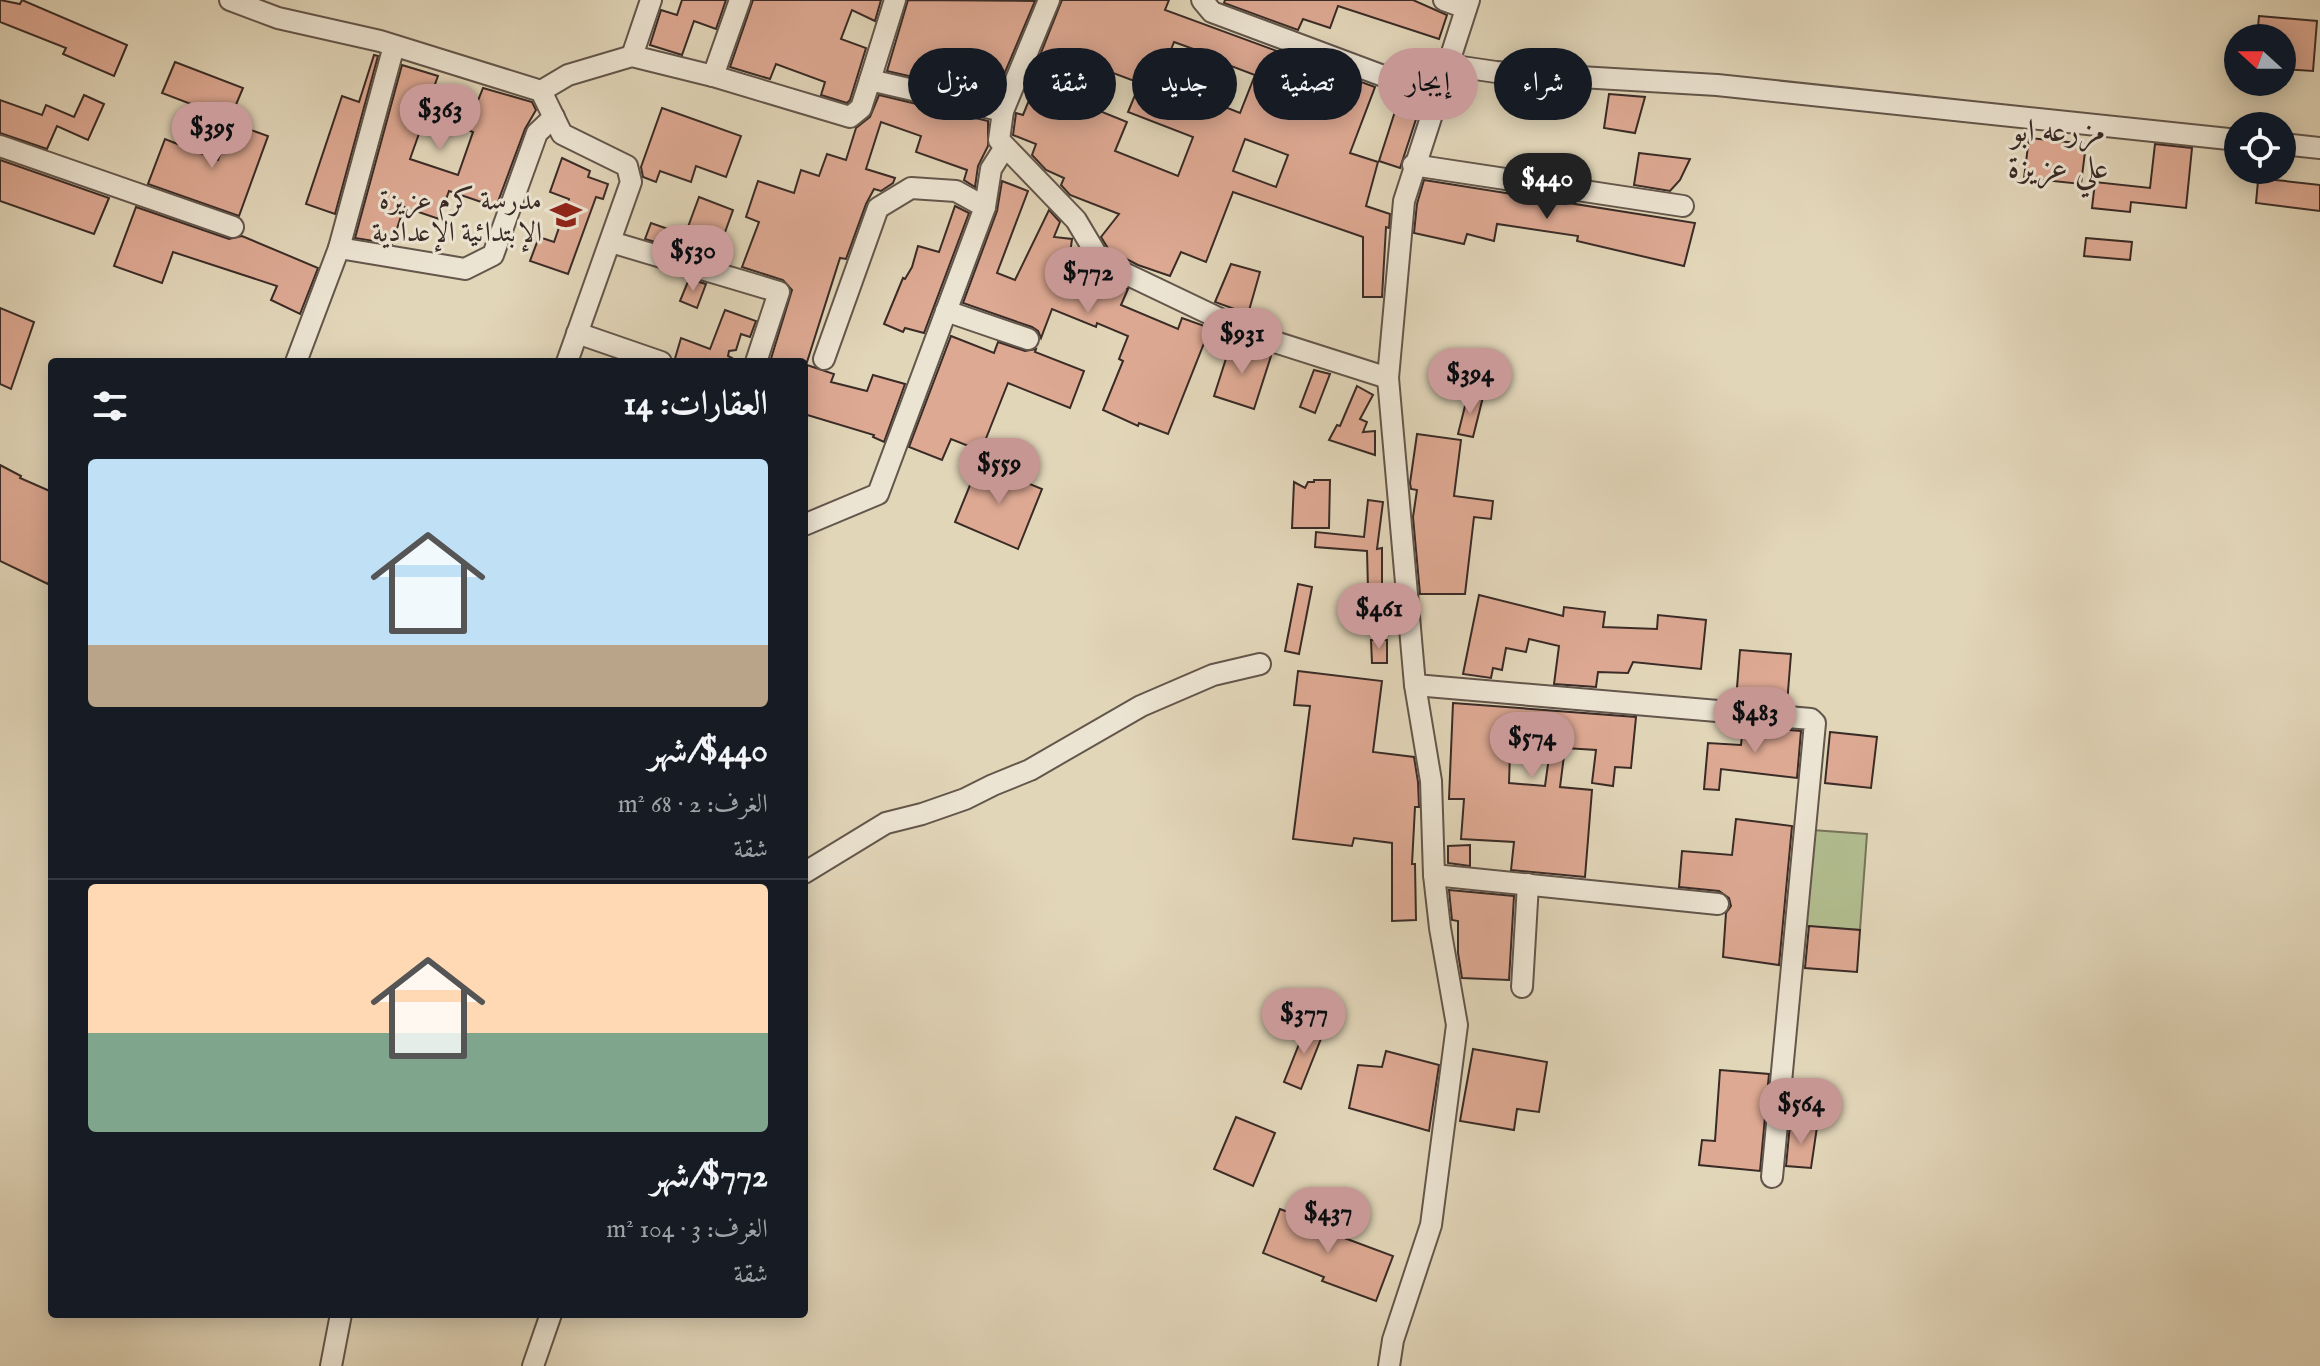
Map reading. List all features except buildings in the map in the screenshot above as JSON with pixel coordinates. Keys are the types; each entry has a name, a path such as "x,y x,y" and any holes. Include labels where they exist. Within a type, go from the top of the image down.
{"street":[{"path":"230,0 278,18 394,46 541,91 562,134 627,166 631,182 568,358"},
{"path":"632,56 651,0"},
{"path":"713,76 740,0"},
{"path":"541,91 568,75 632,56 713,76 850,117 861,108 895,0"},
{"path":"1007,101 1049,0"},
{"path":"1444,0 1468,4 1454,48"},
{"path":"1210,4 1378,72"},
{"path":"298,358 339,248 394,46"},
{"path":"1478,69 1717,85 2224,139"},
{"path":"870,80 908,89"},
{"path":"339,248 465,269 493,255 537,133 554,117"},
{"path":"1002,120 999,140 1076,220 1101,262 1256,336 1388,378"},
{"path":"1389,1366 1393,1340 1431,1225 1457,1025 1434,875 1431,781 1415,685 1388,378 1404,201 1429,120"},
{"path":"2296,145 2320,148"},
{"path":"0,146 233,227"},
{"path":"808,523 878,494 985,207 991,169 1005,147"},
{"path":"1413,165 1683,206"},
{"path":"824,359 878,208 911,188 956,191 985,207"},
{"path":"611,242 779,292 757,358"},
{"path":"946,311 1028,339"},
{"path":"577,333 649,358"},
{"path":"808,871 886,823 965,799 1030,770 1141,706 1213,675 1260,664"},
{"path":"1415,685 1811,719 1815,723 1772,1177"},
{"path":"1434,875 1718,904"},
{"path":"1522,987 1528,884"},
{"path":"331,1366 340,1318"},
{"path":"533,1366 550,1318"}],"green space":[{"path":"1812,830 1867,834 1860,930 1802,926"}],"place":[{"name":"مدرسة كرم عزيزة الإبتدائية الإعدادية","path":"566,215"}],"district":[{"name":"مزرعه ابو علي عزيزة","path":"2058,148"}]}
